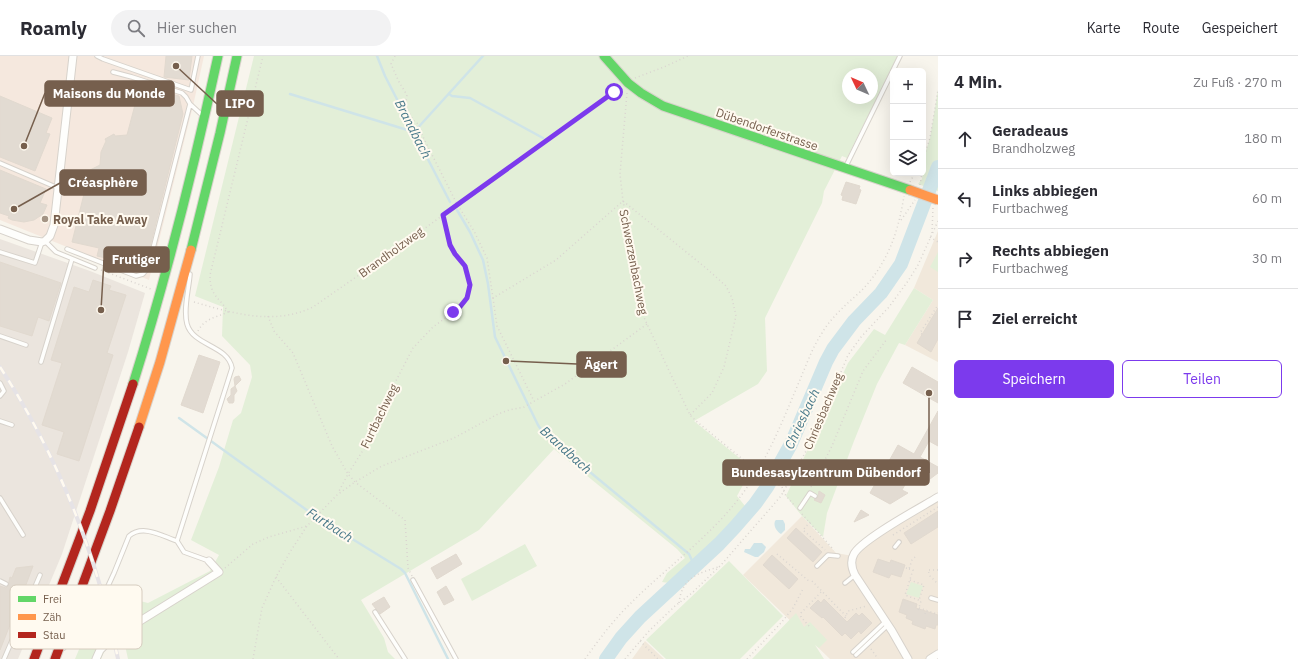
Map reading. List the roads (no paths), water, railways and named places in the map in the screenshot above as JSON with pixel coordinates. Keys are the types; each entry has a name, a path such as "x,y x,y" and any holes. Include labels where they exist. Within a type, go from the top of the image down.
{"main road":[{"path":"62,585 88,518 129,396 171,253 205,117 218,56"},
{"path":"84,585 134,443 160,361 216,154 237,56"},
{"name":"Dübendorferstrasse","path":"604,56 631,81 641,93 663,106 844,169 909,189 935,202"},
{"path":"34,659 38,649"},
{"path":"56,659 60,649"}],"street":[{"path":"0,229 29,240 43,241 50,236 54,225 73,56"},
{"path":"908,659 887,623 855,575 852,566 853,556 862,545 870,539 938,497"},
{"path":"142,620 219,572 209,561"},
{"path":"96,659 101,649"},
{"path":"930,659 938,654"}],"lane":[{"path":"97,56 191,90 198,56"},
{"path":"844,169 900,56"},
{"path":"113,72 182,93 190,104 205,117"},
{"path":"67,249 136,276 143,274 148,268 190,104"},
{"path":"0,163 58,188"},
{"path":"177,541 232,368 231,362 227,356 196,336 190,331 187,325 185,314 194,238"},
{"path":"0,252 35,263 43,241 56,252 95,268"},
{"path":"41,362 72,259"},
{"path":"0,336 26,345"},
{"path":"0,383 4,391 0,396"},
{"path":"0,421 12,425"},
{"path":"800,509 810,493 815,496"},
{"path":"0,498 23,535"},
{"path":"108,585 126,541 133,532 139,530 146,530 177,541 184,552 209,561"},
{"path":"895,547 899,542"},
{"path":"817,566 828,555 838,556"},
{"path":"36,585 40,575"},
{"path":"845,582 855,575"},
{"path":"414,580 456,659"},
{"path":"0,581 6,584"},
{"path":"931,598 938,600"},
{"path":"375,612 405,659"},
{"path":"887,623 868,644 855,654 887,623"},
{"path":"4,659 10,645"},
{"path":"56,659 63,649"}],"waterway":[{"name":"Brandbach","path":"377,56 385,76 450,202"},
{"path":"290,94 414,132 483,56"},
{"path":"449,94 452,96 470,98 543,138"},
{"name":"Chriesbach","path":"606,659 621,638 640,617 719,544 735,527 755,504 767,487 791,444 833,349 854,321 881,293 901,264 938,167"},
{"name":"Chriesbach","path":"933,180 938,180"},
{"name":"Brandbach","path":"457,210 470,232 483,260 488,284 495,337 538,425 544,434 689,554 695,567"},
{"name":"Furtbach","path":"179,418 315,516 401,569 405,573 448,659"}],"railway":[{"path":"0,367 21,401 57,471 87,544 100,585"},
{"path":"116,649 118,659"}],"place":[{"name":"LIPO","path":"176,66"},
{"name":"Maisons du Monde","path":"24,146"},
{"name":"Créasphère","path":"14,209"},
{"name":"Royal Take Away","path":"45,219"},
{"name":"Frutiger","path":"101,310"},
{"name":"Ägert","path":"506,361"},
{"name":"Bundesasylzentrum Dübendorf","path":"929,393"}]}
